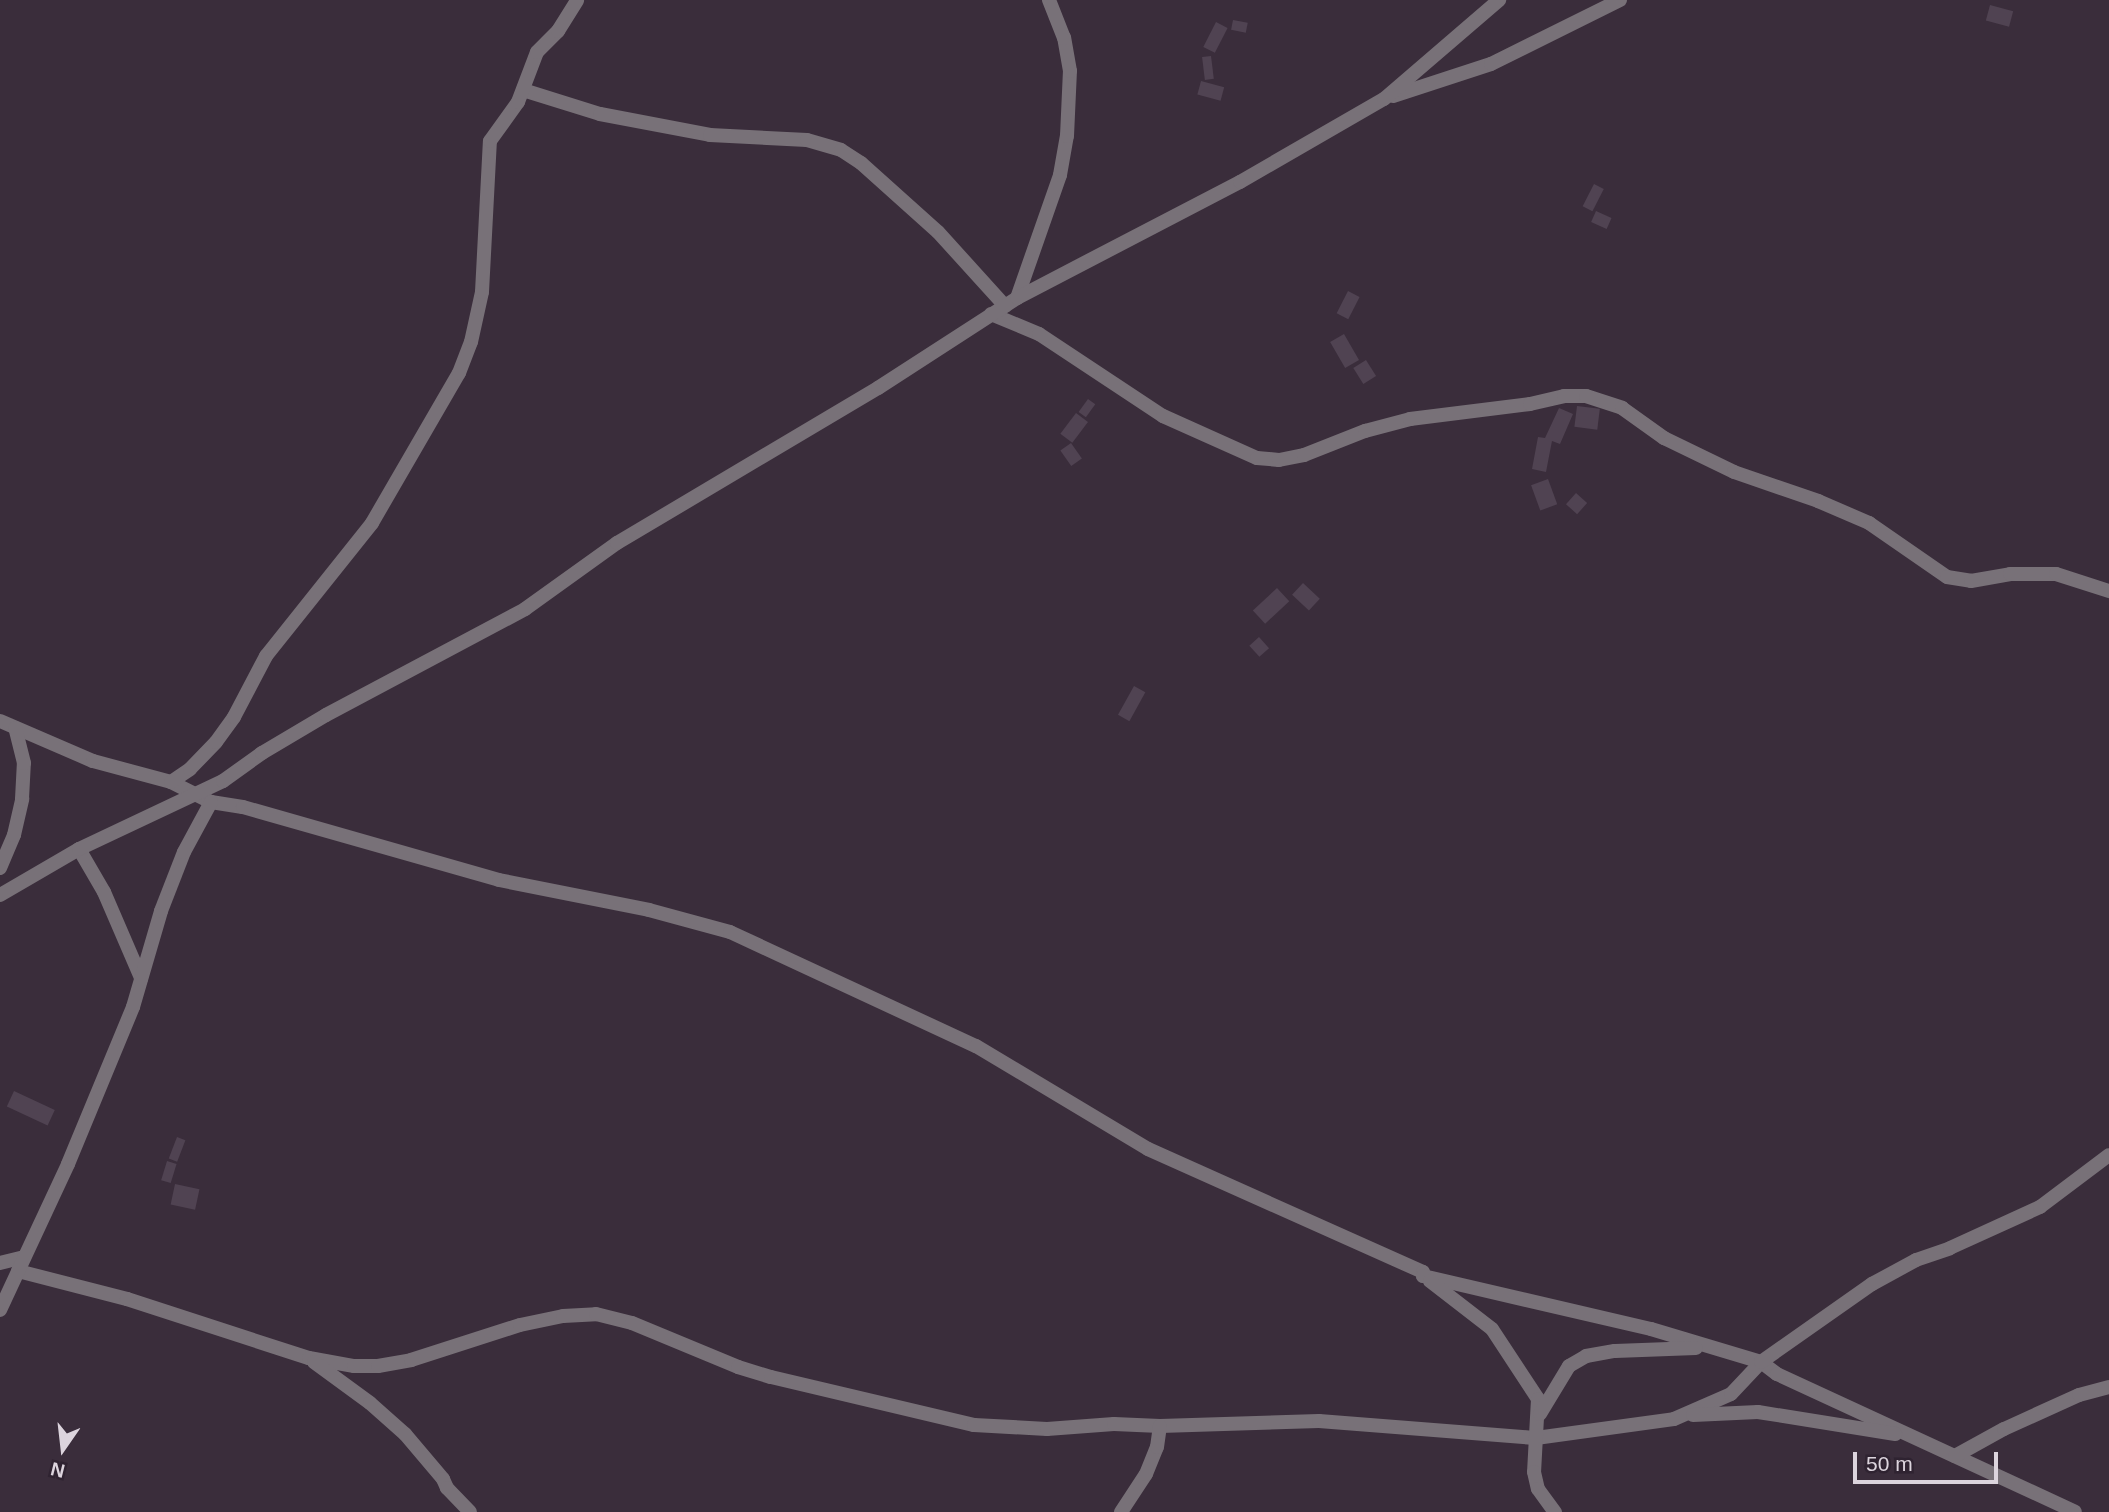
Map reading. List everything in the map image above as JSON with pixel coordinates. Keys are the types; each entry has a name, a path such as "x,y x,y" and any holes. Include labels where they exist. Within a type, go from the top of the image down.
{"street":[{"path":"171,782 190,769 216,742 234,717 266,656 372,523 459,373 471,342 482,292 490,141 523,90 537,52 558,31 577,0"},
{"path":"1011,302 1060,175 1067,136 1070,71 1064,38 1049,0"},
{"path":"0,895 79,849 194,796 326,715 525,609 617,543 878,387 1011,302 1240,182 1384,99 1499,0"},
{"path":"1384,99 1491,64 1620,0"},
{"path":"523,90 600,114 710,135 807,140 841,150 861,163 1011,302"},
{"path":"991,314 1039,334 1163,416 1257,458 1279,460 1304,455 1365,431 1410,419 1530,404 1564,396 1586,396 1622,408 1664,439 1734,472 1818,501 1869,523 1947,577 1971,581 2010,575 2056,574 2109,591"},
{"path":"0,721 93,761 171,782 194,796 211,802 243,807 499,880 649,910 730,932 976,1046 1148,1149 1423,1272 1423,1276 1492,1329 1538,1399 1534,1472 1538,1489 1550,1510"},
{"path":"0,868 14,835 22,799 24,763 15,728"},
{"path":"0,1310 68,1164 133,1007 161,911 180,864 211,802"},
{"path":"79,849 104,892 141,978"},
{"path":"1681,1416 1731,1394 1761,1362 1872,1284 1916,1260 1950,1248 2040,1207 2109,1155"},
{"path":"0,1264 24,1257"},
{"path":"18,1271 127,1299 309,1359 354,1366 378,1366 411,1360 520,1325 563,1316 596,1314 632,1323 738,1367 771,1377 974,1425 1047,1429 1114,1424 1160,1426 1269,1421 1360,1423 1536,1438 1681,1416 1758,1412 1913,1437"},
{"path":"1423,1276 1651,1329 1761,1362 1777,1374 2076,1512"},
{"path":"1539,1415 1569,1366 1586,1356 1615,1351 1709,1347"},
{"path":"309,1359 370,1403 404,1434 470,1512"},
{"path":"1955,1456 2004,1429 2079,1395 2109,1387"},
{"path":"1121,1512 1146,1474 1157,1447 1160,1426"}],"building":[{"path":"1990,5 2013,11 2009,27 1986,20"},
{"path":"1233,20 1248,23 1246,33 1231,30"},
{"path":"1216,22 1228,28 1215,53 1203,47"},
{"path":"1211,56 1214,79 1205,80 1202,57"},
{"path":"1201,81 1224,87 1221,101 1197,95"},
{"path":"1594,184 1604,189 1592,211 1583,206"},
{"path":"1596,211 1612,218 1607,229 1591,222"},
{"path":"1348,291 1360,297 1348,319 1337,313"},
{"path":"1344,334 1359,360 1345,368 1330,342"},
{"path":"1366,360 1376,376 1363,384 1353,368"},
{"path":"1088,399 1095,404 1086,417 1079,412"},
{"path":"1577,406 1600,409 1597,430 1574,427"},
{"path":"1559,408 1573,414 1560,444 1552,441 1546,472 1532,469 1538,437 1545,438"},
{"path":"1076,413 1088,422 1072,443 1060,434"},
{"path":"1071,443 1082,459 1071,466 1060,450"},
{"path":"1548,479 1557,504 1540,511 1531,485"},
{"path":"1576,493 1587,503 1577,514 1566,504"},
{"path":"1303,583 1320,599 1309,610 1292,595"},
{"path":"1277,588 1289,601 1265,624 1253,611"},
{"path":"1259,637 1269,648 1259,657 1249,646"},
{"path":"1134,686 1145,692 1129,721 1118,715"},
{"path":"14,1091 55,1110 48,1125 7,1106"},
{"path":"177,1137 185,1140 177,1162 169,1158"},
{"path":"167,1161 177,1164 171,1183 161,1180"},
{"path":"175,1184 199,1189 195,1210 171,1205"}]}
